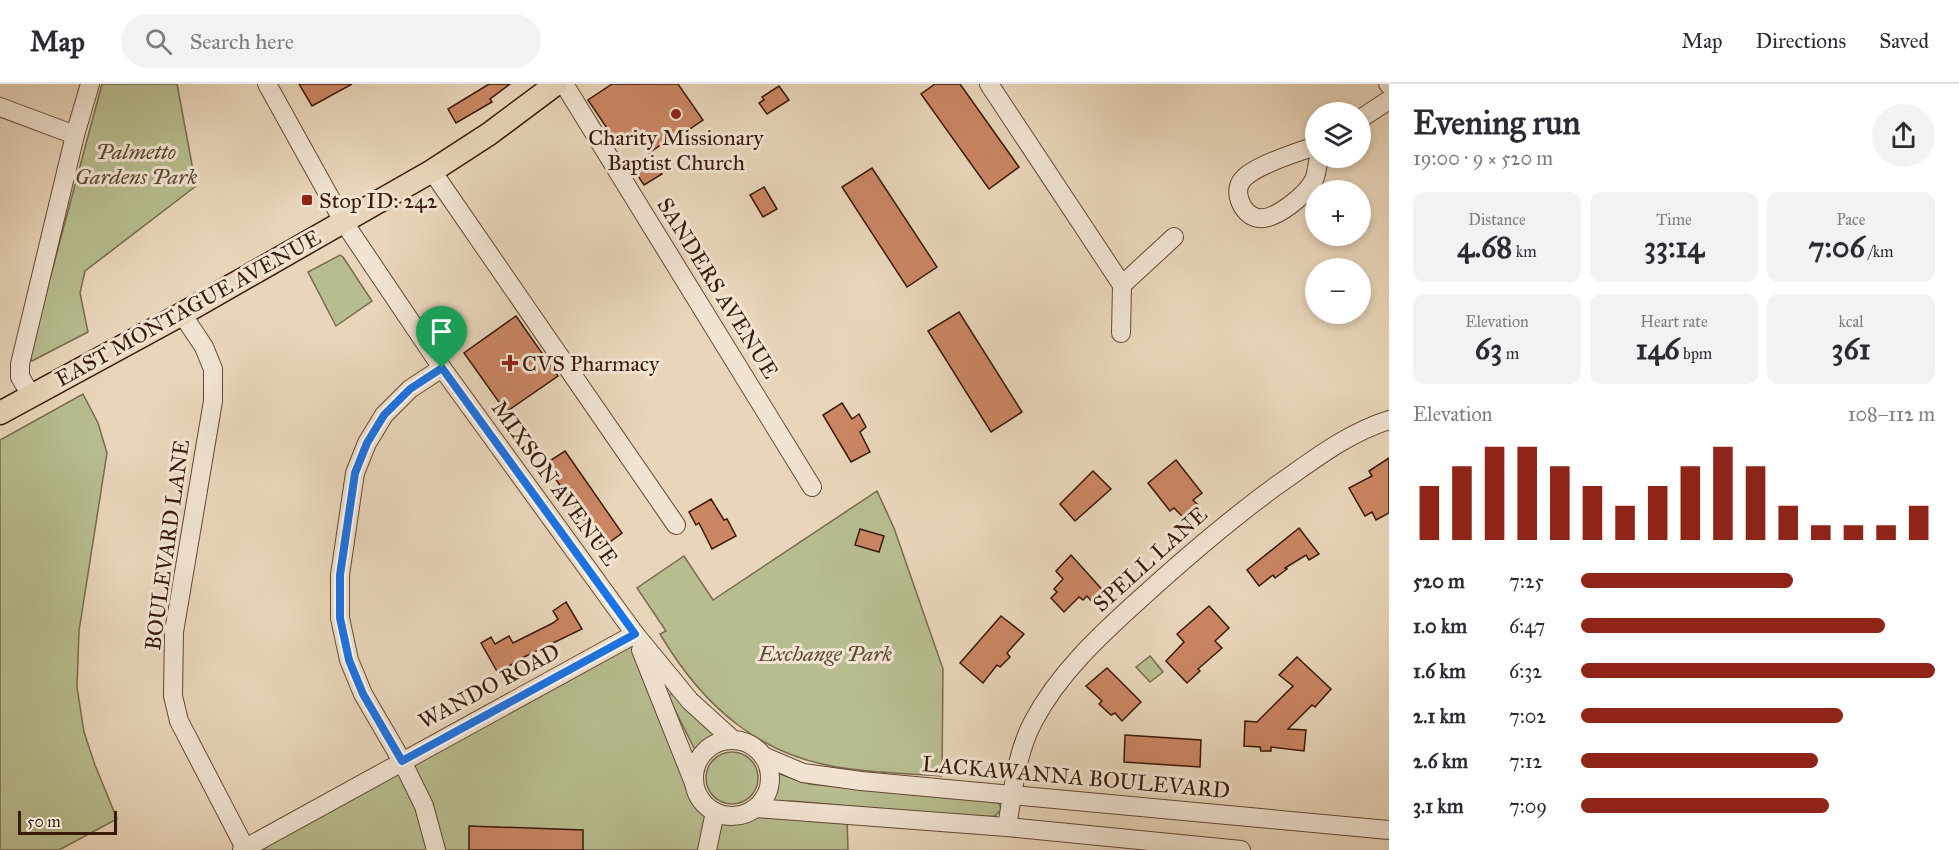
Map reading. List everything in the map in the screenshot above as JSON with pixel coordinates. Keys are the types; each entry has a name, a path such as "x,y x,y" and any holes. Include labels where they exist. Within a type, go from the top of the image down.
{"main road":[{"name":"EAST MONTAGUE AVENUE","path":"0,413 182,314 432,171 489,135 556,84"}],"street":[{"path":"31,395 20,377 20,364 75,135 90,84"},
{"name":"MIXSON AVENUE","path":"267,84 343,221 442,368 635,634"},
{"name":"SANDERS AVENUE","path":"564,84 812,487"},
{"path":"989,84 1122,285 1121,333"},
{"path":"1371,111 1389,100"},
{"path":"0,107 75,135"},
{"path":"1305,150 1275,161 1243,178 1238,187 1238,196 1242,206 1248,214 1259,218 1271,217 1289,206 1305,192 1313,181 1316,168"},
{"path":"432,171 676,525"},
{"path":"1122,285 1174,237"},
{"name":"BOULEVARD LANE","path":"182,314 204,347 213,369 213,401 174,632 173,696 179,721 243,849"},
{"path":"436,850 424,806 402,761 363,694 349,660 340,618 340,575 355,473 367,443 384,415 410,389 442,368"},
{"name":"SPELL LANE","path":"1007,827 1023,744 1031,725 1068,671 1100,636 1231,519 1342,440 1362,429 1389,420"},
{"path":"635,634 690,701 733,740"},
{"path":"635,634 698,796 705,805 725,815 736,816 746,813 756,808 763,799 769,789 770,777 763,756 755,748 744,742 722,741 704,753 697,763 694,784"},
{"name":"WANDO ROAD","path":"243,849 635,634"},
{"name":"LACKAWANNA BOULEVARD","path":"763,756 803,773 861,781 1389,830"},
{"path":"756,808 1007,827 1241,850"},
{"path":"707,850 715,812"}],"green space":[{"name":"Palmetto Gardens Park","path":"102,84 177,84 196,186 85,271 80,293 88,332 32,361 29,357"},
{"path":"340,255 372,301 336,326 308,272"},
{"path":"83,394 98,423 107,453 79,631 77,687 84,732 117,819 59,850 0,850 0,440"},
{"name":"Exchange Park","path":"877,491 894,528 943,669 942,776 851,769 819,763 790,754 763,741 739,726 716,707 696,685 660,634 666,631 637,588 684,556 713,600"},
{"path":"635,634 698,796 704,803 717,812 731,815 756,808 847,815 848,850 241,850"},
{"path":"1150,656 1163,672 1150,682 1136,667"},
{"path":"673,692 714,733 716,738 696,752 670,700 669,696"},
{"path":"732,752 742,754 750,760 756,768 758,778 756,788 750,796 742,802 732,804 722,802 714,796 708,788 706,778 708,768 714,760 722,754"},
{"path":"780,774 809,784 996,802 1000,805 1001,810 995,816 979,817 791,801 774,803 772,799 776,777"}],"building":[{"path":"299,84 352,84 312,106"},
{"path":"489,84 510,84 490,99 492,102 456,123 448,109"},
{"name":"Charity Missionary Baptist Church","path":"612,84 678,84 703,120 649,153 637,134 619,146 588,100"},
{"path":"935,84 960,84 1019,167 989,189 921,94"},
{"path":"779,86 789,100 767,114 759,103 764,100 762,97"},
{"path":"652,159 662,174 644,185 634,170"},
{"path":"872,168 937,267 907,287 842,187"},
{"path":"764,187 777,209 763,217 750,195"},
{"path":"959,312 1022,412 991,432 928,331"},
{"name":"CVS Pharmacy","path":"516,316 558,376 506,412 464,353"},
{"path":"842,403 852,419 859,414 866,427 860,432 870,452 851,462 823,415"},
{"path":"565,451 622,533 603,547 545,464"},
{"path":"1389,458 1389,513 1376,520 1372,512 1365,516 1349,488 1372,476 1369,471"},
{"path":"1176,460 1202,493 1193,500 1198,505 1193,509 1195,512 1186,520 1174,508 1170,511 1148,483"},
{"path":"1093,471 1111,489 1075,521 1060,504"},
{"path":"711,499 724,520 727,519 736,536 712,549 699,523 696,525 689,512"},
{"path":"1299,528 1319,554 1309,560 1306,555 1285,568 1287,569 1275,578 1273,575 1259,586 1247,570"},
{"path":"860,529 884,536 879,552 855,545"},
{"path":"1071,555 1106,594 1094,604 1087,596 1083,600 1079,597 1064,612 1051,598 1057,592 1054,589 1063,579 1056,571"},
{"path":"566,602 582,629 522,658 498,673 481,643 491,637 495,644 509,636 513,643 553,623 558,619 553,611"},
{"path":"1209,606 1229,628 1215,641 1222,648 1198,669 1200,671 1187,683 1166,661 1184,642 1177,634"},
{"path":"1001,616 1024,634 1007,653 1010,657 1000,667 997,665 983,683 960,663"},
{"path":"1297,657 1331,689 1315,707 1312,705 1288,729 1306,730 1304,751 1271,747 1271,751 1261,751 1260,747 1244,746 1245,721 1257,722 1293,686 1279,675"},
{"path":"1107,668 1141,702 1122,721 1115,713 1111,715 1099,704 1102,701 1086,686"},
{"path":"1125,735 1201,740 1200,767 1124,762"},
{"path":"469,826 583,830 583,850 469,850"}],"place":[{"name":"Charity Missionary Baptist Church","path":"676,114"},
{"name":"Stop ID: 242","path":"307,200"},
{"name":"CVS Pharmacy","path":"510,363"}],"route":[{"path":"442,368 635,634 402,761 363,694 349,660 340,618 340,575 355,473 367,443 384,415 410,389 442,368"}]}
